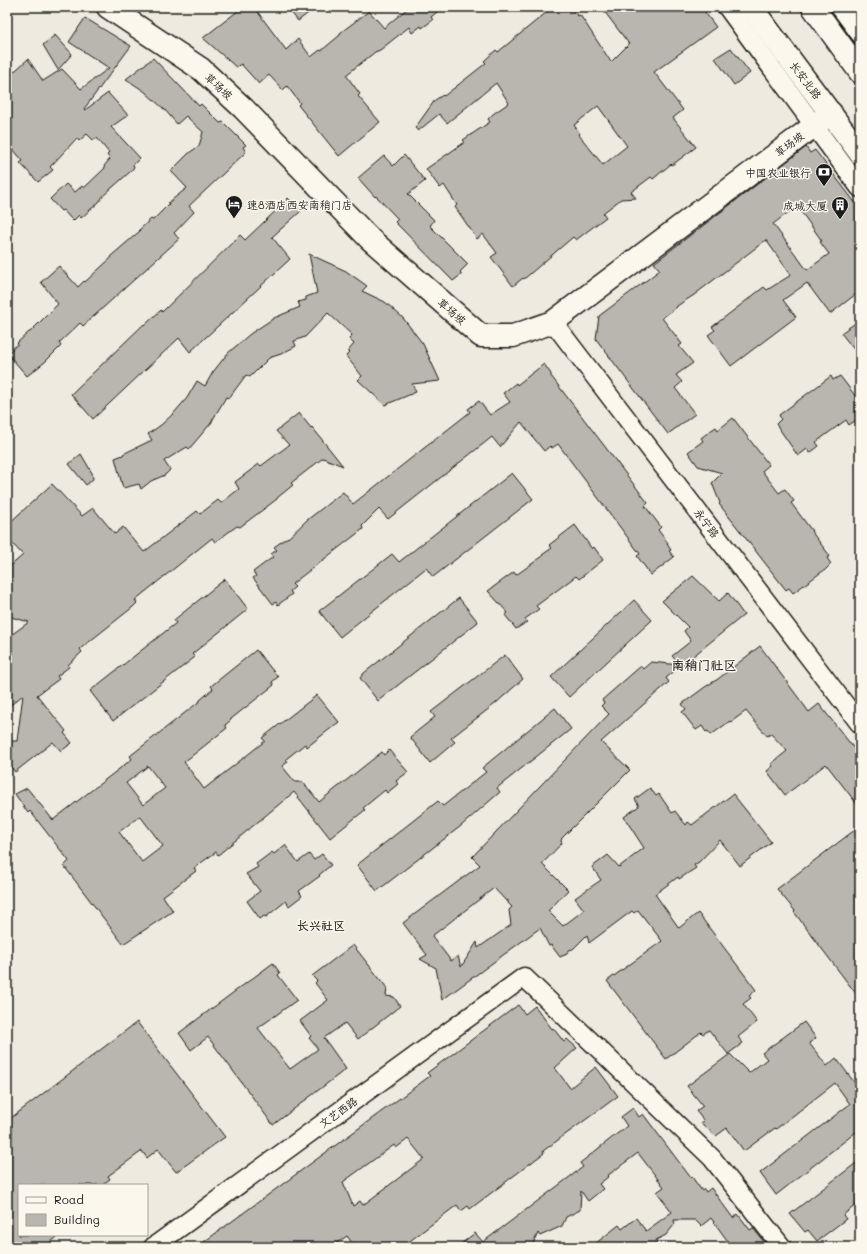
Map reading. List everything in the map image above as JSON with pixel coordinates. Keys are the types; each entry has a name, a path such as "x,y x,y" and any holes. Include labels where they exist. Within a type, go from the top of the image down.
{"street":[{"name":"草场坡","path":"108,7 201,69 243,108 370,239 481,336 513,336 553,322 822,119"},
{"path":"727,7 822,119 860,188"},
{"name":"长安北路","path":"751,7 822,119 860,153"},
{"path":"813,7 860,72"},
{"path":"840,7 860,34"},
{"name":"永宁路","path":"553,322 860,724"},
{"name":"文艺西路","path":"153,1247 524,977 712,1158 782,1247"}],"building":[{"path":"243,7 254,7 286,50 298,39 311,57 320,50 321,51 340,35 340,33 369,11 384,28 409,7 443,7 431,17 433,20 422,28 421,26 412,33 409,27 346,75 360,94 358,96 380,122 339,156 298,105 300,103 287,86 283,90 269,75 259,84 241,64 236,67 203,38"},
{"path":"287,7 316,7 298,21"},
{"path":"553,7 570,7 578,16 580,15 611,62 629,44 601,7 701,7 716,27 654,72 683,110 673,118 696,147 672,165 671,164 653,179 651,177 631,192 636,198 621,199 603,213 606,217 576,240 573,237 524,279 523,278 513,286 491,257 497,253 483,234 477,239 455,207 457,205 444,185 440,188 426,169 465,142 463,140 490,122 488,119 493,114 509,103 496,83 447,123 439,114 418,131 415,128 435,100 443,95 444,96 486,63 484,61 496,50 498,52","holes":["598,106 627,146 603,165 579,135 580,134 574,125"]},
{"path":"85,18 131,46 84,109 85,110 108,93 128,115 111,127 140,158 133,165 134,167 131,171 104,195 99,202 81,218 79,215 73,221 50,199 66,184 75,192 82,186 84,188 105,168 104,166 110,159 107,155 109,153 97,138 93,140 87,134 79,141 77,138 50,167 53,170 38,182 20,163 23,161 7,142 7,78 28,59 43,81 62,69 81,89 109,68 69,42"},
{"path":"55,35 72,54 58,70 43,45"},
{"path":"731,48 750,73 734,85 715,58"},
{"path":"153,58 199,106 201,104 220,123 223,122 246,145 243,147 246,152 189,206 194,212 174,233 179,239 83,326 80,323 59,343 61,346 45,362 27,376 7,353 58,304 41,282 59,266 78,287 140,231 139,230 151,219 153,220 169,204 168,203 187,188 171,171 189,153 199,146 203,132 186,116 177,124 165,110 144,91 126,79"},
{"path":"806,147 810,153 815,150 860,209 860,291 830,314 807,283 783,300 796,317 731,366 708,335 715,330 712,327 764,287 767,290 791,275 766,240 662,318 682,344 679,346 693,363 676,375 682,382 675,388 695,414 668,434 596,339 599,316 660,270 654,263","holes":["797,206 822,241 820,242 829,254 807,270 773,224"]},
{"path":"404,155 425,181 408,194 434,220 430,226 468,264 460,272 462,274 453,281 395,222 398,219 358,178 384,156 393,166"},
{"path":"288,198 301,211 272,237 290,259 190,352 179,338 93,419 71,394 144,324 145,325 161,310 162,312 240,235 245,240"},
{"path":"309,254 346,271 367,286 362,291 385,302 403,318 423,344 440,381 412,384 416,392 385,405 358,380 362,376 346,356 354,344 349,339 352,335 328,313 305,337 294,341 296,346 281,354 269,358 250,377 246,375 229,398 226,397 212,422 189,449 187,447 164,461 170,470 165,475 151,481 141,489 139,484 123,488 115,458 152,440 148,434 174,413 187,398 197,381 205,386 213,372 228,353 250,334 274,318 300,307 298,302 306,300 306,297 317,293"},
{"path":"860,320 860,357 841,333"},
{"path":"544,364 551,376 648,503 645,506 661,527 658,530 668,543 667,544 671,550 669,551 674,557 651,575 637,556 640,554 558,444 552,448 550,446 544,451 521,422 500,447 492,437 388,519 379,509 362,526 363,529 292,584 295,587 290,591 292,594 278,605 276,602 273,604 253,578 256,576 253,572 273,557 271,554 277,550 274,547 288,538 307,520 343,492 353,504 470,412 468,409 479,401 490,415 510,402 503,393 516,383 517,385"},
{"path":"831,376 833,380 840,376 860,402 860,409 855,412 859,418 849,425 846,420 816,442 819,446 810,453 807,449 798,456 776,424 781,419 779,415"},
{"path":"299,413 343,466 323,458 291,483 293,485 277,499 240,527 237,526 215,542 212,538 135,600 137,603 133,607 80,649 82,652 68,665 69,667 57,676 59,679 37,695 66,731 64,733 72,743 61,751 53,742 15,772 7,762 7,741 17,741 23,695 7,708 7,638 29,622 7,616 7,569 23,555 7,538 7,525 52,484 82,516 93,508 115,534 123,527 144,552 197,511 200,514 218,500 221,503 239,489 235,482 259,464 261,466 289,445 276,431"},
{"path":"733,418 769,465 762,471 779,493 785,489 794,501 791,503 830,556 827,558 831,564 824,571 793,593 789,588 786,590 719,504 720,503 712,483 722,473 698,466 688,452 703,441 701,438 710,431 716,427 718,430"},
{"path":"81,454 92,473 93,479 86,485 69,464"},
{"path":"512,473 533,499 433,577 426,568 340,637 319,611 392,554 399,562"},
{"path":"575,525 592,549 594,547 603,560 579,579 576,576 536,606 539,609 525,619 527,622 516,629 505,615 508,613 488,591 514,572 516,575 543,556 542,555 552,548 549,545"},
{"path":"693,576 719,601 728,593 744,615 666,678 669,682 601,742 630,770 562,838 562,843 542,864 568,890 548,911 563,926 584,910 575,898 601,880 592,867 608,855 619,867 644,848 624,817 639,806 635,799 650,788 656,796 659,794 672,813 675,811 686,825 688,822 692,825 733,794 771,842 740,866 720,840 699,862 694,865 696,868 679,879 678,877 655,894 679,928 698,913 756,990 749,996 751,998 743,1004 757,1022 738,1037 743,1043 728,1054 709,1030 703,1034 701,1032 666,1059 607,981 662,941 638,910 634,913 632,911 589,943 587,935 573,949 569,950 567,954 560,957 551,945 549,946 540,928 442,1000 436,968 420,959 427,955 403,923 480,865 472,857 609,714 601,706 604,703 602,700 641,666 643,669 651,662 680,665 672,656 691,641 684,631 688,627 662,601","holes":["494,888 506,901 508,900 508,903 512,907 509,910 511,925 478,948 477,942 461,967 458,956 451,961 432,936"]},
{"path":"225,579 248,609 192,654 195,657 113,721 90,691 176,623 174,620"},
{"path":"459,598 478,622 378,701 360,678 364,673"},
{"path":"634,600 652,620 569,697 551,677"},
{"path":"760,646 809,712 819,704 860,756 860,808 826,764 785,795 767,771 773,766 771,764 787,751 771,734 767,736 746,711 711,735 708,731 706,732 702,726 696,730 682,712 686,709 682,704 718,679"},
{"path":"256,650 278,677 272,682 274,685 225,725 227,728 184,762 204,789 265,741 262,738 317,695 339,722 307,747 305,744 286,759 288,762 282,766 295,782 303,782 319,802 382,752 384,755 389,750 408,772 396,781 398,784 387,793 385,790 363,808 365,810 330,838 294,792 218,855 216,852 194,868 196,871 163,896 173,911 123,944 64,866 69,861 30,811 28,813 15,794 27,788 53,820 132,759 130,756 213,689 211,686","holes":["148,766 165,788 143,805 126,783","140,816 163,846 142,862 119,832"]},
{"path":"505,655 523,679 495,704 451,738 455,742 430,763 410,737 435,717 431,712"},
{"path":"555,708 571,729 497,788 500,792 461,826 377,891 357,865 438,801 443,806 486,772 482,768"},
{"path":"860,826 860,999 777,889"},
{"path":"285,845 298,862 309,854 314,860 322,854 331,865 319,875 320,876 299,891 302,896 289,906 286,901 266,917 264,916 260,919 247,901 260,891 246,874 258,867 256,864 272,852 274,854"},
{"path":"353,945 387,988 386,996 394,997 400,1006 358,1039 345,1023 324,1038 346,1069 273,1125 208,1037 191,1050 179,1033 273,963 280,973 278,975 297,1000 258,1028 290,1069 318,1049 309,1038 311,1036 300,1021 328,1000 315,983 317,981 312,976"},
{"path":"518,1005 525,1014 535,1006 564,1042 567,1039 577,1048 555,1068 570,1088 596,1067 618,1096 543,1151 544,1153 470,1209 468,1206 461,1211 457,1205 402,1247 355,1247 347,1236 331,1247 197,1247 430,1076 427,1073","holes":["408,1139 424,1159 363,1205 360,1201 353,1206 343,1182 394,1145 396,1148"]},
{"path":"137,1022 225,1137 176,1172 158,1149 147,1158 142,1151 108,1176 110,1179 103,1184 18,1184 18,1236 59,1236 44,1247 7,1247 7,1121"},
{"path":"804,1022 816,1038 809,1043 827,1066 836,1058 860,1090 860,1129 776,1195 760,1173 850,1104 835,1083 776,1129 775,1128 744,1151 727,1128 716,1136 701,1123 704,1121 696,1111 703,1106 687,1086 730,1054 749,1073 767,1059 762,1053"},
{"path":"633,1108 639,1117 643,1114 702,1191 704,1189 706,1192 711,1188 733,1218 738,1214 750,1230 753,1228 768,1247 732,1247 711,1218 701,1226 695,1220 674,1220 675,1224 666,1235 656,1240 657,1243 651,1247 591,1247 619,1225 622,1229 636,1218 646,1231 672,1212 657,1192 664,1187 638,1153 607,1176 608,1177 599,1184 603,1189 588,1201 581,1191 580,1210 566,1217 562,1226 540,1236 538,1233 532,1246 457,1247 475,1233 483,1242 583,1167 580,1163 627,1126 621,1117"},
{"path":"860,1160 860,1202 843,1215 846,1219 817,1241 808,1230 805,1232 790,1214"}],"place":[{"name":"中国农业银行","path":"824,187"},
{"name":"速8酒店西安南稍门店","path":"234,219"},
{"name":"成城大厦","path":"840,220"}],"district":[{"name":"南稍门社区","path":"704,664"},
{"name":"长兴社区","path":"321,925"}]}
